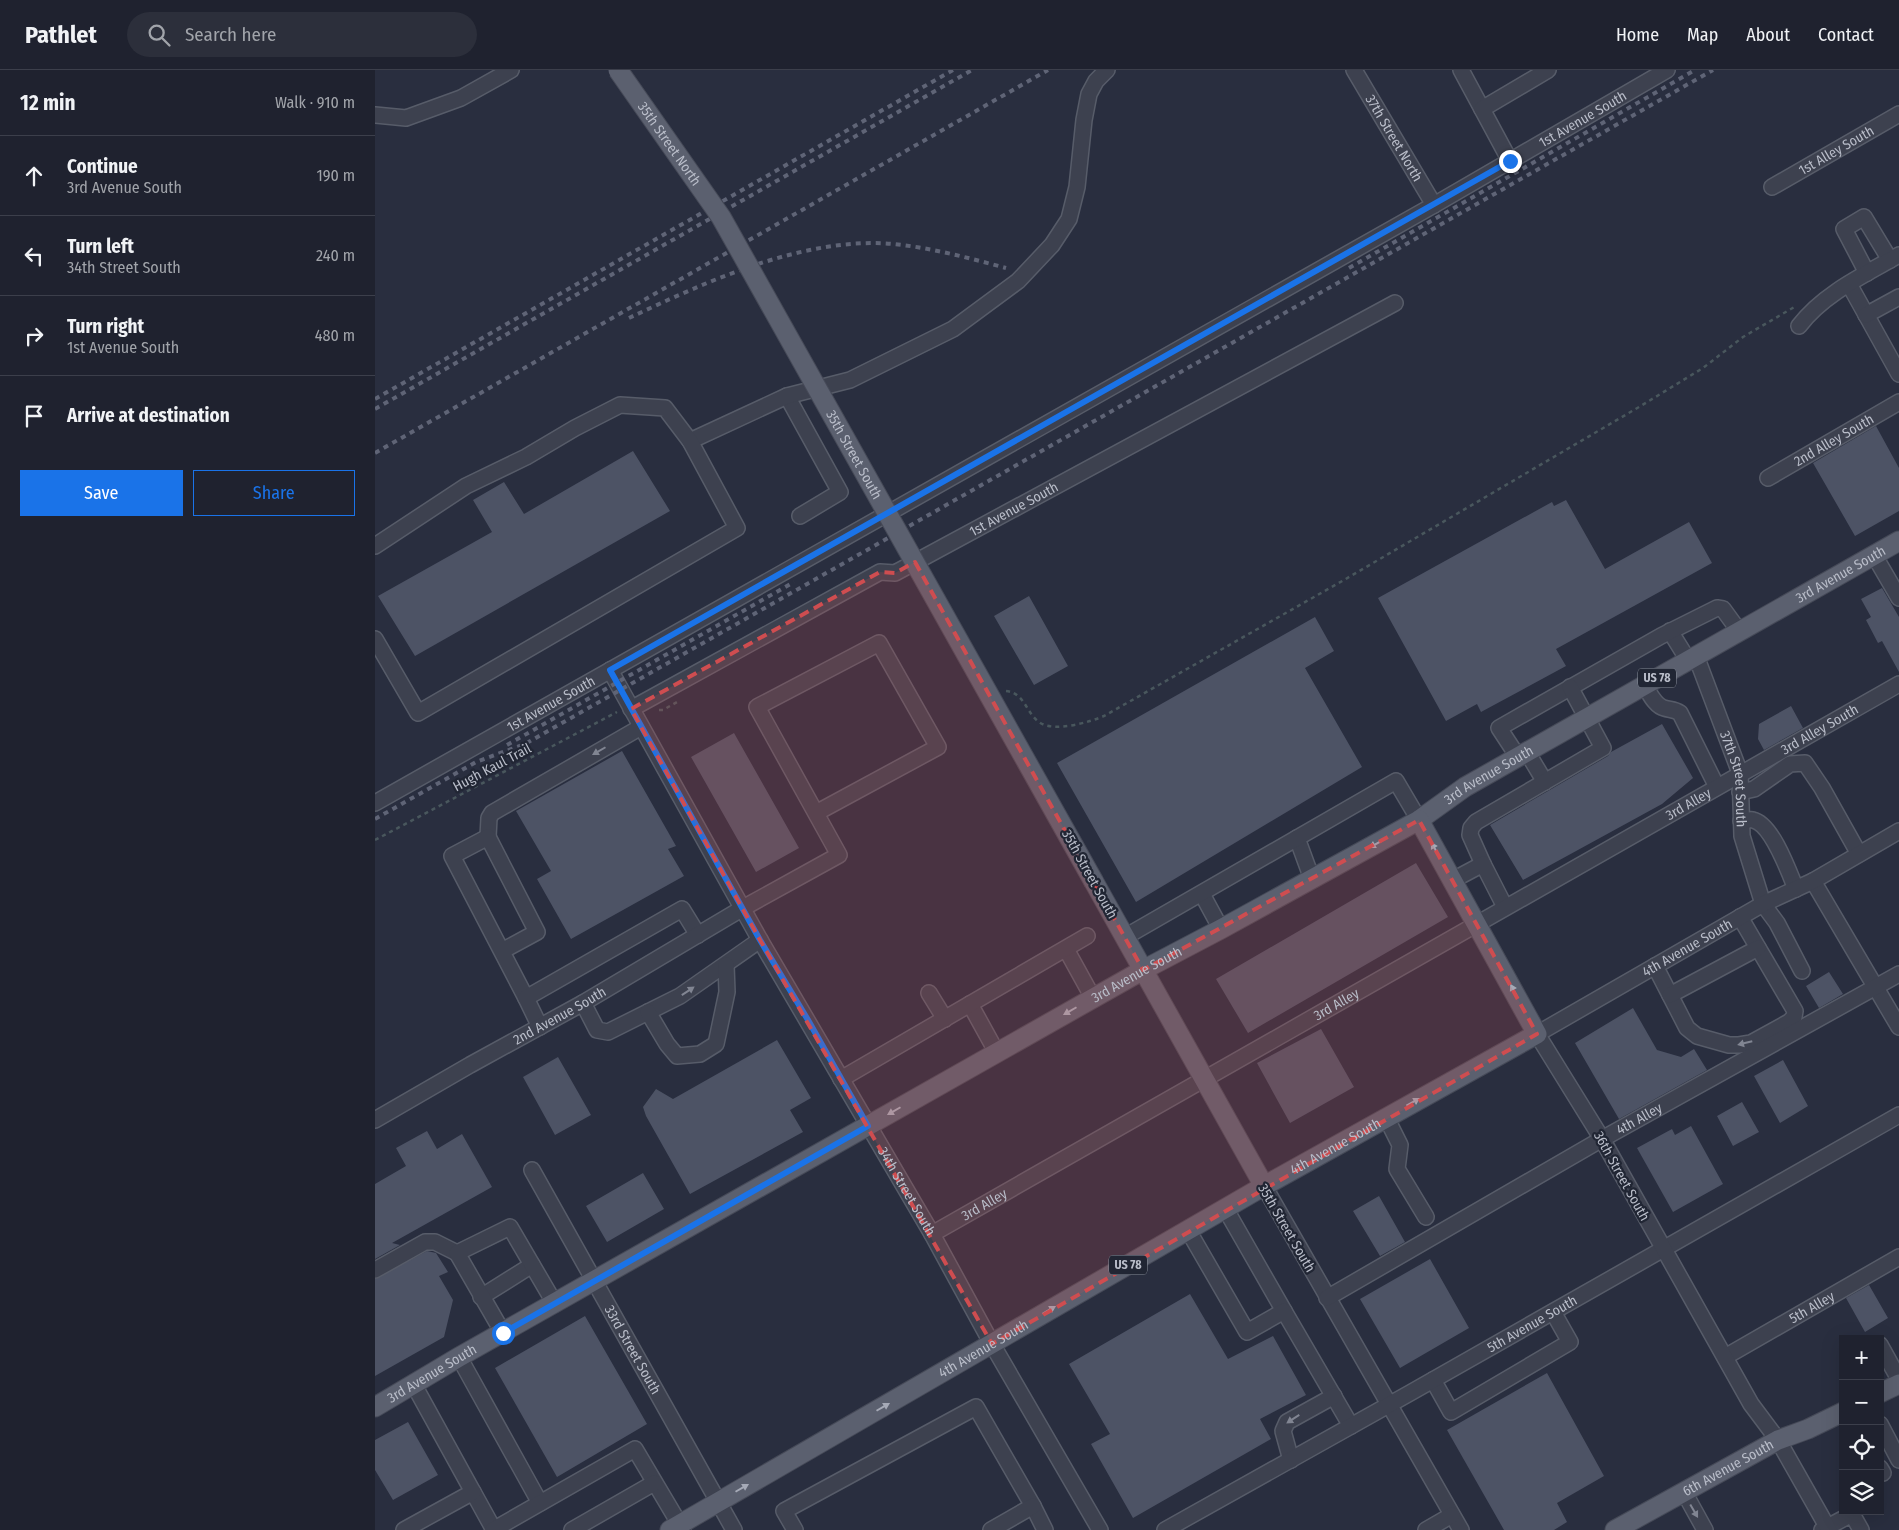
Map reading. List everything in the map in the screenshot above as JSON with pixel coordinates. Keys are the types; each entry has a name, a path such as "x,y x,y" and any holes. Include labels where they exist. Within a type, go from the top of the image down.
{"main road":[{"name":"35th Street North","path":"618,70 721,217"},
{"name":"35th Street South","path":"721,217 1264,1186"},
{"name":"3rd Avenue South","path":"375,1407 459,1357 595,1282 1093,998 1419,820 1465,787 1899,541"},
{"name":"36th Street South","path":"1419,820 1537,1034"},
{"name":"4th Avenue South","path":"677,1528 718,1502 1225,1208 1537,1034"},
{"path":"1884,1391 1899,1384"},
{"name":"6th Avenue South","path":"1615,1530 1778,1440 1808,1429 1839,1414"}],"street":[{"path":"375,115 406,118 461,98 511,70"},
{"path":"690,441 787,396 850,380 953,329 1018,281 1052,245 1069,219 1077,187 1084,120 1089,94 1096,81 1107,70"},
{"name":"37th Street North","path":"1355,70 1434,205"},
{"path":"1461,70 1510,161"},
{"path":"1482,109 1548,70"},
{"name":"1st Avenue South","path":"375,804 1434,205 1667,70"},
{"name":"1st Alley South","path":"1772,187 1899,114"},
{"path":"1799,326 1809,313 1849,284 1894,258 1864,217 1844,229 1867,273"},
{"path":"1849,284 1899,374"},
{"path":"1866,315 1899,297"},
{"name":"1st Avenue South","path":"625,710 879,572 895,573 912,564 1395,302"},
{"path":"787,396 841,492 800,516"},
{"name":"2nd Alley South","path":"1768,478 1899,402"},
{"path":"375,546 466,486 526,457 575,428 620,405 665,408 690,441 737,528 418,713 375,639"},
{"path":"884,516 912,564"},
{"path":"1873,555 1899,598"},
{"path":"1545,782 1499,728 1670,631 1717,608 1723,609 1739,631"},
{"name":"37th Street South","path":"1670,631 1692,658 1740,773 1742,836 1763,904 1777,923 1802,971"},
{"path":"879,643 938,747 816,813 757,707 879,643"},
{"name":"34th Street South","path":"610,670 625,710 641,727 760,940 932,1234 992,1344 1099,1530"},
{"name":"3rd Alley South","path":"1740,773 1899,684"},
{"path":"1644,685 1659,706 1673,709 1680,713 1717,786"},
{"path":"1505,907 1470,835 1471,828 1476,822 1603,748 1570,687"},
{"path":"501,951 537,932 487,836 489,818 492,813 641,727"},
{"path":"1740,792 1754,789 1791,764 1805,763 1822,788 1859,854"},
{"name":"3rd Alley","path":"932,1234 1740,773"},
{"path":"1125,937 1396,781 1419,820"},
{"name":"2nd Avenue South","path":"375,1120 583,1003 743,908 839,855 816,813"},
{"path":"1741,821 1754,820 1764,827 1779,850 1796,889"},
{"name":"4th Avenue South","path":"1537,1034 1763,904 1813,881 1899,831"},
{"path":"487,836 453,856 540,1027"},
{"path":"1297,838 1312,879"},
{"path":"1453,880 1483,864"},
{"path":"1813,881 1899,1027"},
{"path":"1202,894 1221,929"},
{"path":"526,998 682,909 698,935"},
{"path":"1655,966 1687,1028 1697,1036 1729,1045 1739,1045 1751,1043 1789,1022 1794,1017 1795,1011 1740,917"},
{"path":"841,1079 1087,936"},
{"path":"583,1003 597,1030 608,1032 680,996 760,940"},
{"path":"1670,995 1758,948"},
{"path":"1066,949 1093,998"},
{"path":"648,1012 667,1044 677,1056 700,1054 716,1044 727,992 726,965"},
{"name":"4th Alley","path":"1327,1298 1602,1139 1899,974"},
{"path":"929,993 945,1019"},
{"path":"970,1004 997,1053"},
{"name":"36th Street South","path":"1537,1034 1602,1139 1751,1404 1778,1440 1826,1529"},
{"name":"5th Avenue South","path":"1165,1530 1388,1406 1899,1115"},
{"path":"1387,1117 1401,1145 1397,1168 1426,1217"},
{"name":"33rd Street South","path":"532,1170 734,1530"},
{"name":"35th Street South","path":"1264,1186 1388,1406 1461,1530"},
{"path":"1225,1208 1351,1426"},
{"path":"457,1253 510,1227 555,1304"},
{"path":"1188,1230 1247,1332 1284,1311"},
{"path":"375,1270 425,1242 435,1242 457,1253 503,1333"},
{"name":"5th Alley","path":"1725,1357 1899,1257"},
{"path":"481,1297 532,1265"},
{"path":"1433,1380 1451,1412 1570,1342 1553,1312"},
{"path":"1884,1352 1899,1379"},
{"path":"459,1357 540,1503"},
{"path":"414,1385 493,1530 635,1449 677,1528"},
{"path":"1291,1460 1283,1431 1287,1422 1334,1396"},
{"path":"795,1530 784,1511 976,1407 1045,1530"},
{"path":"1881,1425 1899,1460"},
{"path":"572,1530 654,1483"},
{"path":"403,1530 473,1492"},
{"path":"1683,1492 1705,1530"},
{"path":"991,1530 1033,1506"},
{"path":"1826,1529 1852,1514 1861,1530"},
{"path":"1426,1530 1452,1515"}],"path":[{"path":"1003,690 1013,691 1019,696 1039,723 1045,725 1062,726 1099,718 1353,575 1639,408 1703,368 1743,337 1798,304"},
{"name":"Hugh Kaul Trail","path":"375,840 625,710"}],"highlighted area":[{"path":"915,562 1143,970 1419,820 1537,1034 992,1344 760,940 631,709 880,572 895,573"}],"building":[{"path":"1876,426 1899,468 1899,511 1855,536 1813,463"},
{"path":"633,451 670,511 415,656 378,596 492,532 473,500 504,482 524,514"},
{"path":"1566,500 1605,569 1689,522 1712,563 1556,649 1566,666 1481,712 1477,704 1446,721 1378,598 1552,502 1554,506"},
{"path":"1882,588 1899,617 1899,672 1882,641 1878,643 1866,620 1871,617 1861,599"},
{"path":"1029,596 1068,666 1034,685 994,616"},
{"path":"1315,617 1334,651 1305,668 1362,767 1136,902 1057,763"},
{"path":"1791,706 1803,728 1764,750 1758,739 1759,724"},
{"path":"1662,724 1693,778 1662,804 1523,880 1490,825 1608,756 1611,752"},
{"path":"734,733 799,848 756,872 691,757"},
{"path":"622,751 676,846 668,849 684,876 571,939 537,879 551,871 516,811"},
{"path":"1416,863 1448,917 1248,1033 1216,979"},
{"path":"1829,972 1843,994 1819,1008 1806,986"},
{"path":"1633,1008 1657,1050 1681,1057 1694,1049 1707,1070 1619,1119 1575,1043"},
{"path":"1321,1029 1354,1087 1290,1123 1257,1063"},
{"path":"777,1040 811,1098 790,1110 803,1132 690,1194 646,1116 643,1107 656,1089 673,1099"},
{"path":"558,1057 591,1115 555,1135 523,1077"},
{"path":"1783,1060 1808,1106 1780,1123 1754,1076"},
{"path":"1742,1102 1759,1132 1733,1146 1717,1116"},
{"path":"1691,1126 1723,1184 1673,1212 1637,1148 1672,1129 1675,1135"},
{"path":"427,1131 437,1149 462,1134 492,1187 392,1243 400,1245 375,1259 375,1184 406,1166 396,1148"},
{"path":"643,1173 664,1209 607,1242 586,1206"},
{"path":"1379,1196 1405,1242 1380,1256 1353,1211"},
{"path":"427,1251 436,1253 448,1272 439,1276 453,1300 444,1337 375,1376 375,1279"},
{"path":"1430,1259 1469,1328 1400,1368 1360,1299"},
{"path":"1869,1285 1888,1318 1865,1332 1846,1298"},
{"path":"1190,1294 1228,1359 1273,1336 1306,1395 1260,1419 1271,1439 1133,1518 1091,1444 1110,1434 1069,1364"},
{"path":"585,1316 647,1424 557,1477 495,1368"},
{"path":"1547,1373 1604,1476 1557,1503 1567,1522 1554,1530 1504,1530 1447,1430"},
{"path":"408,1422 438,1475 393,1500 375,1470 375,1440"}],"railway":[{"path":"375,399 953,70"},
{"path":"375,409 972,70"},
{"path":"375,453 1048,70"},
{"path":"1349,268 1695,70"},
{"path":"375,819 476,762 525,744 1713,70"},
{"path":"629,318 724,276 792,254 826,247 860,243 894,244 936,251 1006,268"},
{"path":"507,745 794,582"}],"route":[{"path":"503,1333 868,1126 760,940 610,670 1510,161"}]}
